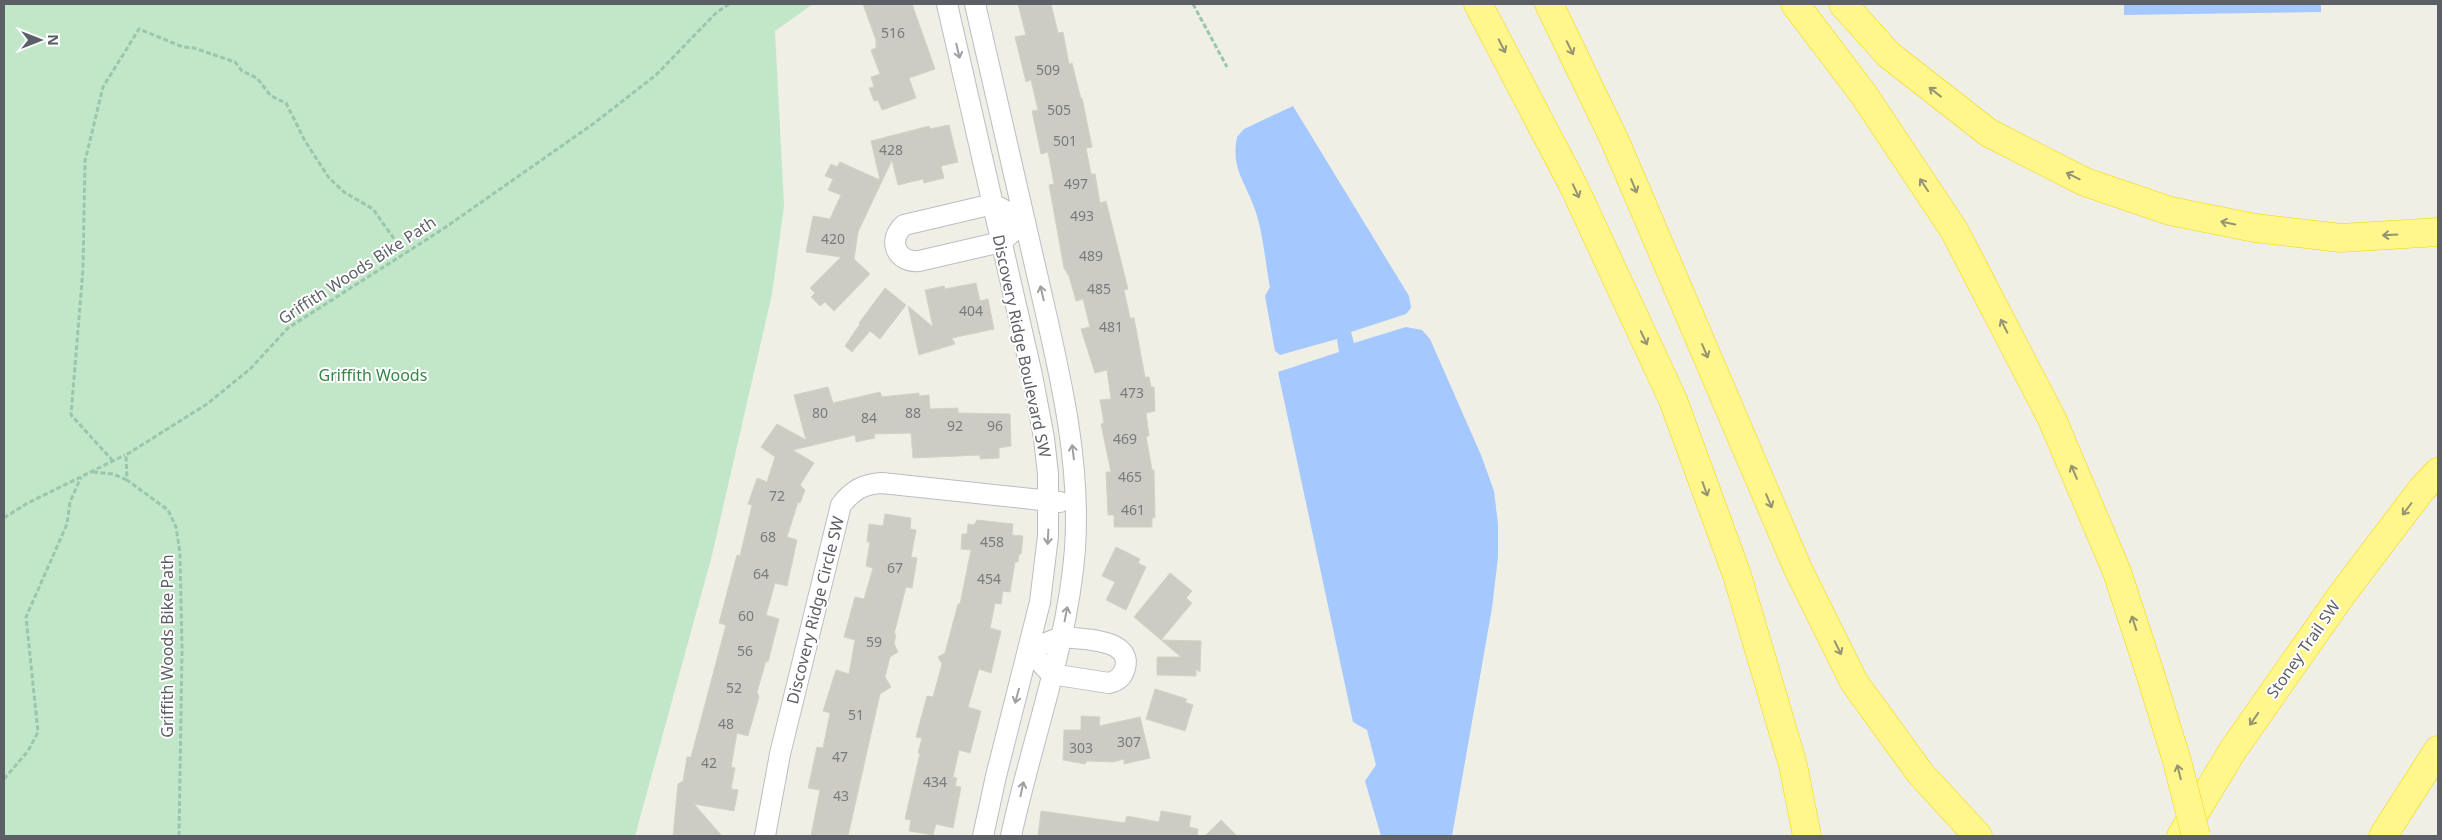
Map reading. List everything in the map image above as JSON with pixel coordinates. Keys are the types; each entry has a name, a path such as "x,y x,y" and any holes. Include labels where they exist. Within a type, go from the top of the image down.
{"highway":[{"path":"1478,4 1574,187 1673,400 1737,575 1793,765 1807,836"},
{"path":"1549,4 1615,141 1798,568 1854,682 1920,773 1978,836"},
{"path":"1795,4 1864,95 1954,230 2052,420 2117,572 2177,761 2196,836"},
{"path":"1843,4 1889,55 1989,133 2085,182 2170,211 2256,228 2341,238 2438,232"},
{"name":"Stoney Trail SW","path":"2181,836 2233,750 2342,593 2422,489 2438,472"},
{"path":"2385,832 2438,750"},
{"path":"2385,832 2438,775"}],"street":[{"name":"Discovery Ridge Boulevard SW","path":"947,4 1044,438 1049,501 1046,565 1029,650 996,776 983,836"},
{"name":"Discovery Ridge Boulevard SW","path":"975,4 1069,418 1076,503 1071,581 1061,636 1023,782 1012,836"},
{"path":"993,204 1025,220 1001,242 913,262 901,257 895,247 896,234 904,225 993,204"},
{"name":"Discovery Ridge Circle SW","path":"765,836 790,712 841,505 848,496 862,486 882,483 1076,503"},
{"path":"1061,636 1116,646 1124,654 1126,666 1120,677 1109,683 1051,674 1029,650 1061,636"}],"path":[{"name":"Griffith Woods Bike Path","path":"4,518 26,504 126,455 207,404 250,369 288,328 450,224 593,124 656,75 716,13 729,4"},
{"path":"1193,4 1227,67"},
{"path":"113,462 72,415 83,269 85,161 103,87 140,29 183,47 194,48 235,62 242,71 257,78 271,96 286,103 305,141 329,178 344,192 373,208 404,252"},
{"path":"92,472 113,474 128,480 126,455"},
{"path":"4,779 28,751 38,732 26,617 67,524 70,502 81,477"},
{"name":"Griffith Woods Bike Path","path":"128,480 168,510 178,536 182,651 179,836"}],"green space":[{"name":"Griffith Woods","path":"4,4 813,4 775,31 784,206 772,294 712,555 635,836 4,836"}],"water":[{"path":"2124,4 2321,4 2321,12 2124,15"},
{"path":"1293,106 1409,296 1411,308 1406,314 1351,332 1354,343 1406,327 1422,330 1430,339 1481,455 1494,491 1498,524 1498,557 1492,608 1452,836 1381,836 1365,781 1376,765 1367,730 1353,722 1278,372 1339,352 1337,339 1280,355 1275,351 1265,296 1270,287 1262,236 1257,216 1237,165 1236,157 1237,137 1244,129"}],"building":[{"path":"863,4 912,4 935,69 909,78 916,98 882,110 878,100 874,101 869,88 874,87 871,77 880,74 871,50 876,48 876,40"},
{"path":"1018,4 1051,4 1058,33 1063,32 1069,64 1072,63 1082,98 1092,147 1086,148 1091,174 1095,174 1100,203 1106,201 1128,289 1124,290 1130,318 1134,318 1145,377 1149,377 1151,387 1154,387 1155,411 1146,413 1149,436 1146,436 1152,470 1154,470 1155,518 1152,518 1152,527 1114,527 1114,515 1108,515 1106,472 1111,472 1101,424 1104,423 1100,400 1111,399 1107,370 1095,373 1081,329 1090,327 1083,299 1076,301 1069,276 1064,268 1049,185 1054,184 1048,152 1041,154 1032,111 1038,110 1031,80 1026,82 1015,37 1026,35"},
{"path":"949,125 958,162 941,166 944,178 924,183 923,179 898,185 892,160 858,232 854,259 870,274 834,311 825,302 820,306 811,297 815,293 810,288 841,257 806,252 813,216 830,219 841,195 828,190 833,179 825,176 831,164 837,167 840,162 880,180 871,141 929,126 930,129"},
{"path":"976,283 980,301 988,299 994,329 952,338 955,344 919,355 908,306 933,327 925,290 944,286 945,289"},
{"path":"885,288 906,305 880,339 870,331 852,352 845,346 859,323"},
{"path":"828,387 833,403 880,392 882,397 919,393 919,396 929,395 930,409 958,408 958,413 1010,414 1011,446 999,448 999,458 980,459 980,455 913,458 911,433 874,434 875,438 856,442 855,435 793,450 814,463 800,485 805,490 800,503 798,502 787,537 797,540 787,586 775,583 766,615 779,619 768,662 766,661 757,692 759,697 748,736 737,733 731,767 735,768 731,789 738,790 734,811 694,804 722,836 673,836 678,784 683,781 687,757 691,757 726,625 719,623 737,555 740,556 752,505 748,504 757,478 767,482 775,457 761,447 777,424 806,440 794,395"},
{"path":"885,514 911,518 910,529 916,530 911,557 917,558 912,588 906,587 894,634 896,634 894,644 898,652 890,657 885,677 891,687 880,694 848,836 811,836 820,790 808,788 817,747 823,748 830,713 823,711 836,670 849,674 855,640 844,637 855,597 864,599 873,568 866,566 870,542 867,542 869,524 883,526"},
{"path":"977,520 1013,524 1012,535 1023,536 1021,554 1019,554 1018,562 1015,562 1010,592 1003,591 1001,604 995,603 990,628 1001,631 991,673 979,669 968,707 981,711 970,753 959,750 953,777 957,778 955,786 961,787 953,828 936,824 933,835 909,831 911,820 905,819 922,738 916,737 927,696 933,697 942,664 938,657 945,653 958,604 960,604 971,550 961,549 962,534 967,534 968,524 974,525"},
{"path":"1116,547 1140,559 1138,563 1146,567 1126,610 1106,600 1115,582 1102,576"},
{"path":"1170,573 1192,591 1186,598 1192,603 1161,640 1134,617"},
{"path":"1161,640 1201,641 1200,672 1196,669 1196,676 1157,675 1157,657 1181,657"},
{"path":"1155,689 1187,699 1185,702 1193,705 1185,731 1146,719"},
{"path":"1081,716 1100,717 1099,726 1140,717 1150,758 1124,764 1124,759 1113,762 1087,761 1085,764 1063,760 1064,730 1081,730"},
{"path":"1041,811 1125,823 1127,816 1159,822 1161,811 1191,816 1189,827 1198,829 1197,836 1038,836"},
{"path":"1221,820 1237,836 1205,836"}]}
